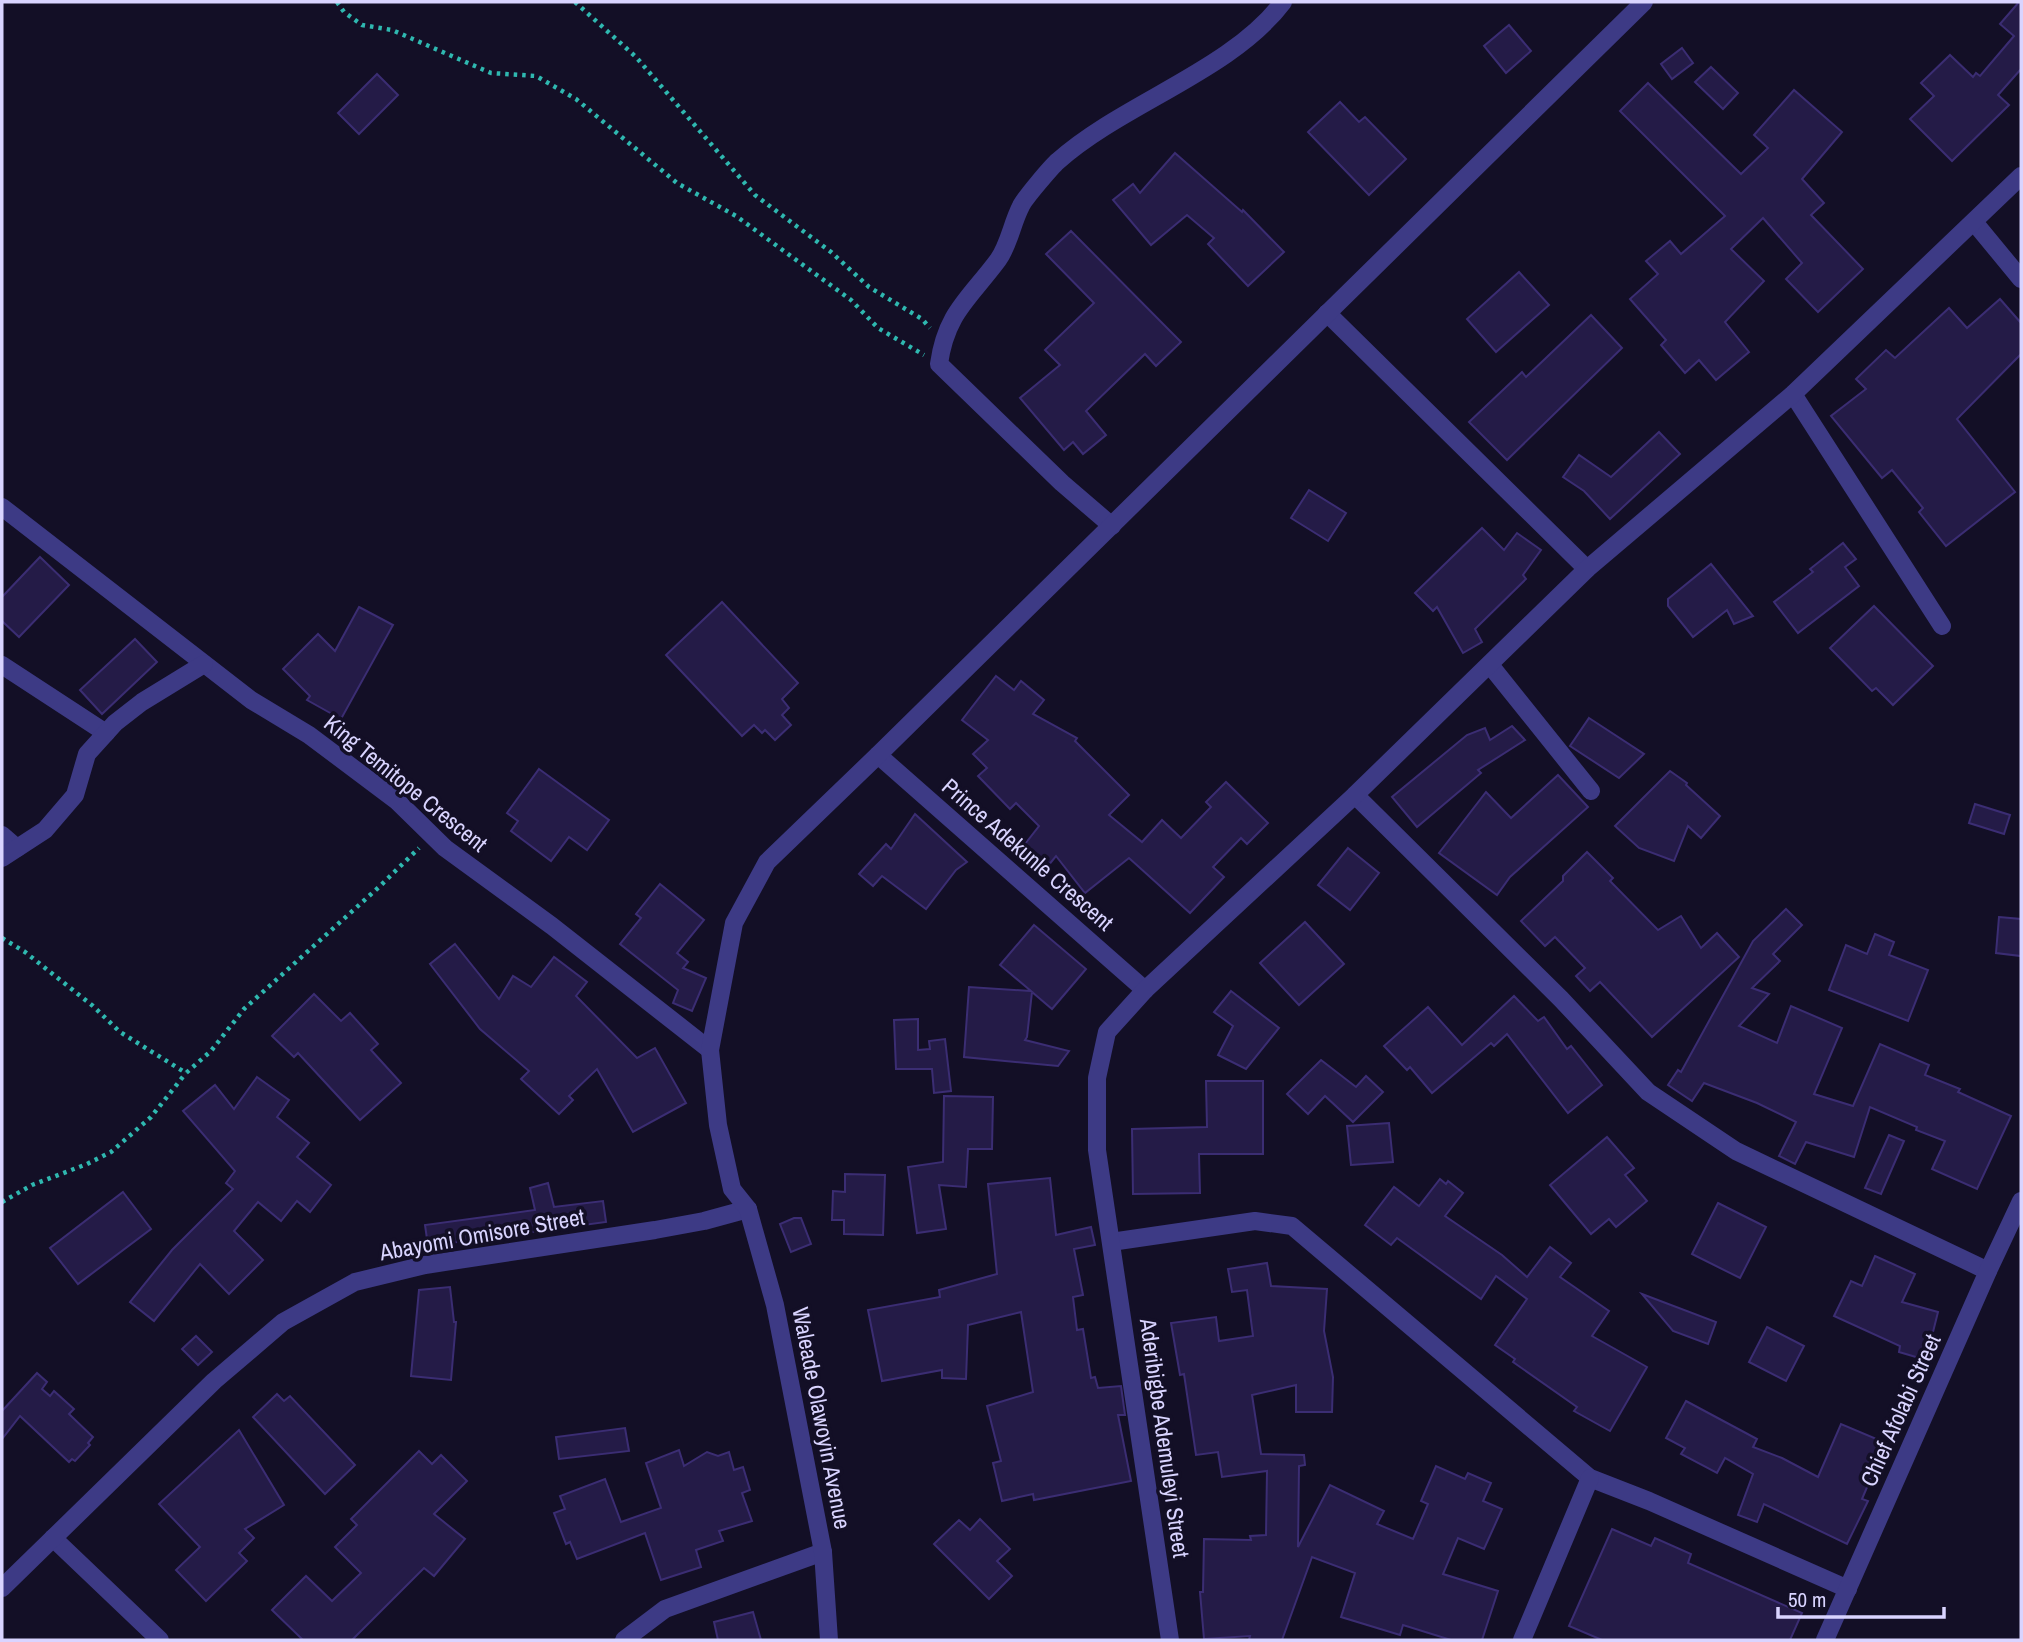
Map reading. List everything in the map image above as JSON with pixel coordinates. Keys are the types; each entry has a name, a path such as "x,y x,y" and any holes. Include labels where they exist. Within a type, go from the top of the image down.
{"street":[{"path":"1112,526 1062,483 939,364 943,342 957,309 1000,257 1022,203 1056,163 1092,134 1226,53 1271,17 1283,2"},
{"name":"Waleade Olawoyin Avenue","path":"829,1640 823,1552 775,1306 748,1209 732,1189 718,1125 710,1050 720,985 734,923 767,862 1644,2"},
{"name":"Aderibigbe Ademuleyi Street","path":"1170,1640 1097,1150 1097,1078 1107,1032 1145,990 1355,795 1587,569 1793,394 2021,176"},
{"path":"1974,222 2021,279"},
{"path":"1328,313 1587,569"},
{"path":"1793,394 1942,626"},
{"name":"King Temitope Crescent","path":"2,507 251,700 309,735 397,801 445,848 552,926 710,1050"},
{"path":"2,835 9,853 45,830 75,795 87,754 106,733 142,702 204,664"},
{"path":"2,665 106,733"},
{"path":"1490,665 1591,791"},
{"name":"Prince Adekunle Crescent","path":"878,755 1145,990"},
{"path":"1355,795 1561,999 1648,1091 1737,1152 1988,1271"},
{"name":"Chief Afolabi Street","path":"1825,1640 2021,1201"},
{"name":"Abayomi Omisore Street","path":"2,1588 214,1381 283,1322 355,1282 425,1265 704,1222 748,1209"},
{"path":"1111,1242 1255,1221 1292,1226 1590,1478 1848,1589"},
{"path":"1522,1640 1590,1478"},
{"path":"53,1538 160,1640"},
{"path":"624,1640 665,1609 823,1552"}],"path":[{"path":"337,2 344,12 362,25 392,30 491,74 536,76 576,99 677,183 736,216 851,300 878,328 939,364"},
{"path":"575,2 636,57 755,195 831,252 869,287 922,319 943,342"},
{"path":"2,1202 32,1185 111,1152 151,1117 186,1073 211,1051 244,1009 379,887 432,835"},
{"path":"2,938 25,952 85,999 120,1032 186,1073"}],"building":[{"path":"2019,2 2021,69 1998,95 2009,105 1952,161 1910,119 1934,96 1921,83 1950,55 1973,77 1976,73 1980,76 2014,36 2000,24"},
{"path":"1509,25 1531,51 1506,73 1484,46"},
{"path":"1682,48 1693,63 1672,79 1661,64"},
{"path":"1711,67 1738,93 1723,109 1695,82"},
{"path":"377,74 398,95 359,134 338,113"},
{"path":"1648,83 1741,174 1768,148 1754,135 1794,90 1842,132 1802,179 1824,203 1811,215 1863,269 1818,312 1786,279 1802,263 1763,218 1731,249 1764,281 1725,322 1749,352 1716,380 1699,360 1685,373 1661,345 1666,340 1630,299 1658,274 1646,261 1670,241 1681,254 1725,216 1620,111"},
{"path":"1340,102 1359,122 1365,117 1406,159 1369,195 1308,132"},
{"path":"1175,153 1242,212 1243,210 1284,252 1248,286 1208,244 1214,238 1187,215 1151,245 1113,200 1133,184 1140,193"},
{"path":"1071,231 1181,342 1156,366 1145,354 1086,411 1106,435 1083,454 1073,442 1064,450 1020,398 1060,365 1045,350 1094,303 1046,254"},
{"path":"1519,272 1549,305 1496,352 1467,319"},
{"path":"2000,299 2021,323 2021,354 1957,419 2015,492 1946,546 1919,512 1923,508 1892,470 1882,478 1831,416 1866,389 1856,379 1886,350 1895,358 1949,308 1967,328"},
{"path":"1591,315 1622,348 1507,460 1469,422 1522,372 1526,377"},
{"path":"1659,432 1680,454 1610,519 1584,491 1563,477 1579,455 1611,477"},
{"path":"1309,490 1346,513 1328,541 1291,518"},
{"path":"1482,528 1504,550 1517,533 1541,550 1523,575 1526,579 1475,629 1482,642 1463,653 1437,607 1433,611 1415,593"},
{"path":"1843,543 1856,559 1845,567 1859,586 1798,633 1774,602 1813,572 1810,569"},
{"path":"40,557 69,585 19,637 2,621 2,597"},
{"path":"1711,564 1753,616 1734,624 1727,610 1693,637 1668,606 1668,599"},
{"path":"722,602 798,683 782,699 789,708 782,715 791,725 775,740 765,730 762,733 754,725 742,736 666,655"},
{"path":"1874,606 1933,666 1893,705 1876,688 1872,691 1830,648"},
{"path":"359,607 393,625 341,719 307,700 310,696 283,669 318,634 335,651"},
{"path":"135,639 157,662 102,714 80,690"},
{"path":"996,676 1014,690 1021,681 1044,700 1033,714 1077,738 1075,741 1129,795 1109,815 1142,842 1162,820 1181,838 1211,807 1206,802 1226,782 1268,823 1247,844 1241,838 1213,867 1224,877 1190,913 1129,858 1085,893 1056,856 1043,872 1018,853 1039,826 1016,803 1010,809 978,776 987,768 973,754 988,740 962,720"},
{"path":"1589,718 1644,754 1619,778 1570,746"},
{"path":"1512,726 1525,740 1478,770 1481,773 1417,827 1392,797 1467,735 1485,728 1490,740"},
{"path":"539,769 609,820 587,850 569,837 551,861 511,831 518,821 507,813"},
{"path":"1670,771 1687,783 1686,785 1720,816 1701,838 1688,826 1674,861 1639,848 1615,826"},
{"path":"1558,775 1588,807 1510,877 1497,895 1439,853 1486,792 1511,818"},
{"path":"1975,804 2010,815 2004,834 1969,823"},
{"path":"915,814 967,862 956,870 926,909 882,876 873,886 859,874 886,844 891,849"},
{"path":"1348,848 1379,873 1350,910 1318,885"},
{"path":"1587,852 1613,878 1610,881 1658,930 1681,916 1701,948 1717,933 1739,957 1652,1037 1600,982 1590,991 1576,976 1585,968 1555,937 1545,946 1521,921 1563,881 1563,876"},
{"path":"660,884 704,920 677,953 688,962 683,968 706,978 692,1011 673,1003 678,990 620,944 641,918 636,914"},
{"path":"1786,909 1802,925 1773,954 1780,961 1752,988 1769,994 1739,1026 1777,1043 1791,1006 1842,1028 1814,1094 1853,1106 1880,1044 1929,1065 1925,1075 1960,1089 1958,1092 2011,1116 1977,1189 1932,1169 1945,1141 1870,1107 1854,1157 1806,1142 1795,1164 1779,1156 1796,1122 1757,1103 1704,1083 1692,1101 1668,1085 1678,1070 1681,1072 1753,941"},
{"path":"1999,917 2021,919 2021,956 1996,953"},
{"path":"1305,922 1344,964 1299,1005 1260,963"},
{"path":"1034,925 1086,969 1052,1009 1032,992 1025,1040 1069,1051 1058,1066 964,1057 969,987 1031,991 1000,965"},
{"path":"1875,934 1894,942 1889,955 1928,970 1908,1021 1829,990 1846,945 1867,954"},
{"path":"455,944 499,999 513,976 531,987 554,957 587,982 576,996 637,1058 655,1048 686,1103 633,1132 597,1069 569,1096 573,1100 559,1114 521,1079 529,1071 480,1029 430,964"},
{"path":"1231,991 1279,1028 1246,1069 1218,1055 1233,1026 1214,1012"},
{"path":"314,994 341,1021 350,1013 378,1044 371,1050 401,1083 360,1120 298,1053 294,1057 272,1036"},
{"path":"1514,996 1538,1021 1544,1017 1567,1049 1571,1046 1602,1085 1568,1113 1507,1034 1494,1046 1491,1043 1432,1093 1410,1067 1407,1070 1384,1046 1428,1007 1462,1045"},
{"path":"918,1019 918,1050 930,1049 929,1041 945,1039 951,1091 934,1093 932,1069 896,1069 894,1020"},
{"path":"1321,1060 1356,1087 1366,1076 1383,1092 1353,1122 1325,1096 1308,1114 1287,1094"},
{"path":"257,1077 289,1100 277,1117 309,1143 297,1157 331,1185 310,1212 297,1201 281,1221 258,1202 234,1231 263,1260 229,1294 200,1264 154,1321 130,1302 172,1250 233,1189 226,1183 235,1171 183,1111 215,1085 234,1109"},
{"path":"1206,1081 1263,1081 1263,1154 1199,1154 1200,1193 1133,1194 1132,1129 1207,1127"},
{"path":"944,1096 993,1097 992,1149 968,1149 966,1187 939,1185 946,1229 917,1233 908,1167 943,1162"},
{"path":"1389,1123 1393,1162 1351,1165 1347,1126"},
{"path":"1889,1135 1904,1141 1881,1194 1865,1188"},
{"path":"1607,1137 1634,1168 1625,1175 1647,1201 1616,1227 1609,1219 1591,1234 1550,1185"},
{"path":"845,1174 885,1175 883,1235 844,1234 844,1220 832,1220 833,1191 845,1192"},
{"path":"1050,1178 1056,1235 1091,1227 1095,1245 1074,1249 1083,1295 1073,1297 1077,1330 1083,1329 1091,1378 1095,1377 1098,1388 1121,1386 1125,1415 1118,1415 1131,1481 1034,1500 1033,1494 1002,1501 993,1463 1001,1461 987,1406 1033,1392 1021,1312 968,1325 966,1379 942,1378 942,1370 882,1381 868,1310 940,1297 939,1290 997,1274 988,1184"},
{"path":"1440,1179 1446,1184 1448,1181 1463,1193 1445,1216 1502,1255 1527,1277 1550,1247 1571,1263 1560,1277 1609,1311 1592,1336 1647,1367 1610,1431 1574,1411 1577,1407 1513,1362 1515,1359 1495,1345 1527,1299 1496,1276 1481,1299 1397,1238 1391,1245 1365,1225 1394,1187 1419,1206"},
{"path":"548,1183 554,1207 603,1201 606,1222 428,1246 425,1225 535,1210 530,1188"},
{"path":"123,1192 151,1229 78,1284 50,1248"},
{"path":"1718,1203 1766,1227 1740,1278 1692,1254"},
{"path":"801,1218 811,1244 791,1252 780,1224"},
{"path":"1875,1256 1915,1274 1902,1302 1938,1312 1926,1360 1899,1352 1900,1346 1834,1316 1851,1281 1862,1286"},
{"path":"1267,1263 1271,1286 1327,1289 1324,1331 1333,1377 1332,1412 1296,1412 1296,1385 1252,1395 1261,1454 1304,1455 1305,1465 1299,1466 1298,1547 1330,1485 1384,1511 1377,1524 1413,1539 1428,1504 1421,1501 1436,1466 1465,1479 1468,1473 1491,1483 1483,1501 1502,1509 1484,1549 1458,1538 1443,1574 1498,1591 1482,1640 1451,1640 1403,1625 1400,1635 1341,1617 1355,1573 1312,1557 1282,1640 1249,1640 1250,1636 1204,1639 1200,1592 1203,1592 1204,1539 1251,1540 1250,1536 1266,1535 1267,1471 1222,1477 1218,1452 1196,1455 1184,1374 1180,1375 1171,1323 1216,1317 1219,1341 1253,1336 1247,1290 1232,1292 1228,1269"},
{"path":"450,1287 456,1322 451,1380 411,1376 419,1290"},
{"path":"1642,1294 1716,1322 1708,1344 1673,1331"},
{"path":"1767,1327 1804,1346 1786,1381 1749,1362"},
{"path":"196,1336 212,1352 198,1365 182,1349"},
{"path":"37,1373 47,1382 42,1389 50,1396 54,1391 74,1409 69,1414 93,1437 88,1443 90,1445 75,1461 72,1459 69,1462 20,1416 2,1439 2,1411"},
{"path":"277,1394 284,1401 290,1396 355,1465 325,1494 253,1417"},
{"path":"1686,1401 1757,1439 1753,1447 1782,1458 1818,1477 1841,1424 1886,1443 1862,1499 1868,1501 1847,1544 1764,1504 1757,1522 1738,1515 1753,1474 1725,1458 1717,1473 1681,1454 1685,1448 1666,1438"},
{"path":"625,1428 629,1451 559,1459 556,1437"},
{"path":"239,1430 284,1505 245,1529 254,1538 239,1553 247,1561 206,1601 176,1570 200,1547 159,1504"},
{"path":"679,1450 684,1466 707,1452 718,1456 729,1452 734,1470 743,1467 750,1490 742,1493 752,1521 719,1531 723,1541 696,1550 701,1567 661,1580 645,1533 577,1559 570,1542 566,1544 554,1513 565,1509 560,1496 605,1479 621,1522 661,1508 646,1463"},
{"path":"419,1451 432,1464 441,1455 467,1481 434,1514 465,1539 434,1576 424,1568 352,1640 303,1640 272,1610 306,1576 332,1601 361,1573 335,1547 357,1525 351,1519"},
{"path":"980,1519 1010,1549 997,1561 1012,1576 989,1599 934,1544 959,1520 970,1530"},
{"path":"1612,1529 1651,1546 1655,1538 1691,1554 1688,1563 1802,1613 1790,1640 1602,1640 1569,1626"},
{"path":"753,1612 761,1640 718,1640 714,1622"}]}
